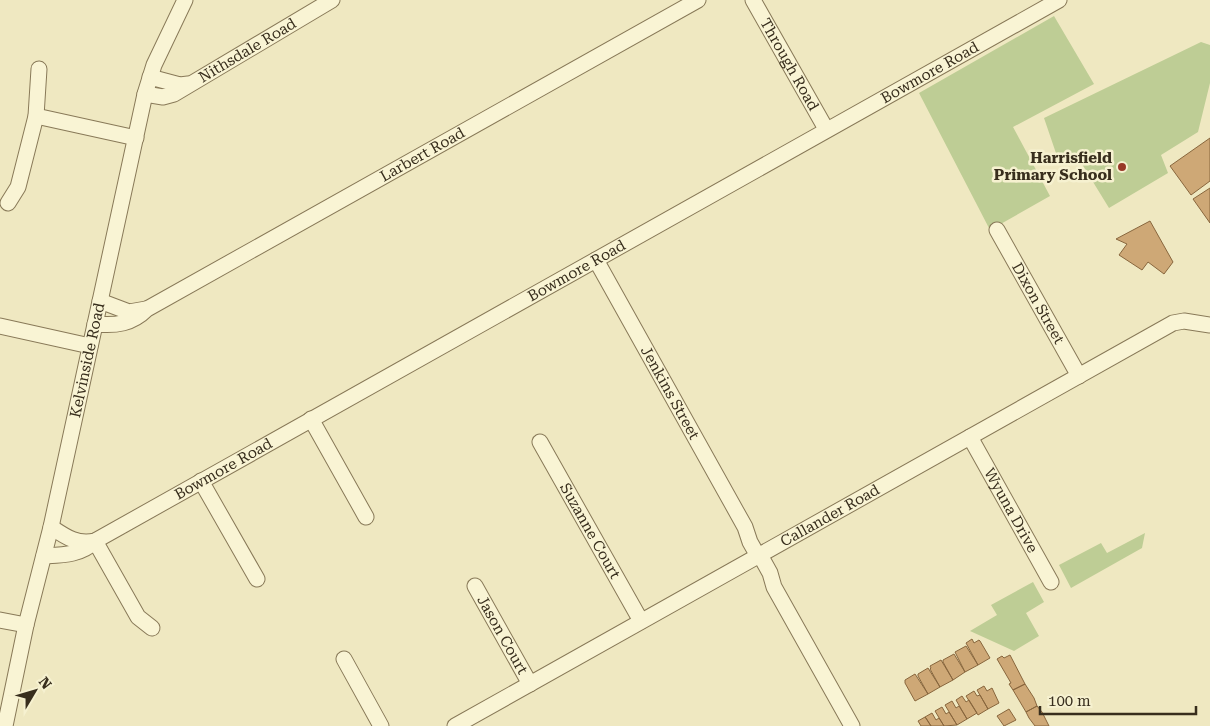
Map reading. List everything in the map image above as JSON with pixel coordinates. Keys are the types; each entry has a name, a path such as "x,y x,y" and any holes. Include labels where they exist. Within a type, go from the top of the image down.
{"street":[{"name":"Kelvinside Road","path":"5,726 26,625 51,528 145,94 159,54 185,0"},
{"name":"Nithsdale Road","path":"145,94 158,97 169,96 332,0"},
{"name":"Larbert Road","path":"95,324 123,324 141,315 147,309 698,0"},
{"name":"Through Road","path":"753,0 826,129"},
{"name":"Bowmore Road","path":"44,556 77,552 90,546 95,541 311,419 1059,0"},
{"path":"8,203 18,187 36,116 39,69"},
{"name":"Nithsdale Road","path":"150,77 180,85 188,84"},
{"path":"36,116 136,138"},
{"name":"Dixon Street","path":"997,230 1079,376"},
{"name":"Jenkins Street","path":"596,260 746,527 752,533 766,577 852,726"},
{"name":"Larbert Road","path":"100,301 129,312 147,309"},
{"name":"Callander Road","path":"454,726 1173,323 1184,321 1210,325"},
{"path":"0,326 90,346"},
{"path":"311,419 366,517"},
{"name":"Wyuna Drive","path":"970,437 1051,582"},
{"name":"Suzanne Court","path":"540,442 641,622"},
{"path":"201,481 257,579"},
{"path":"51,528 73,541 87,543 95,541 138,617 152,628"},
{"name":"Jason Court","path":"475,586 530,684"},
{"path":"0,620 26,625"},
{"path":"344,659 381,726"}],"green space":[{"path":"1054,16 1094,84 1013,127 1050,196 990,230 919,93"},
{"path":"1201,42 1210,45 1210,83 1198,132 1161,155 1168,173 1109,208 1082,164 1059,162 1044,118"},
{"path":"1145,533 1142,548 1071,588 1059,565 1101,543 1107,553"},
{"path":"1033,582 1044,602 1026,613 1039,636 1014,651 970,631 997,615 991,605"}],"building":[{"path":"1210,138 1210,181 1191,195 1170,166"},
{"path":"1210,188 1210,223 1193,199"},
{"path":"1150,221 1173,262 1164,274 1148,262 1142,270 1119,255 1127,244 1116,239"},
{"path":"972,639 974,643 980,641 990,658 978,665 966,643"},
{"path":"966,646 978,665 965,672 955,652"},
{"path":"954,654 965,672 953,680 943,660"},
{"path":"1010,655 1025,684 1013,690 997,659"},
{"path":"941,660 953,680 940,687 930,666"},
{"path":"928,668 940,687 928,694 918,674"},
{"path":"915,674 928,694 915,701 905,680"},
{"path":"1025,684 1037,706 1026,712 1013,690"},
{"path":"984,686 987,691 992,688 999,703 988,709 977,690"},
{"path":"974,691 977,696 980,695 988,709 978,715 966,696"},
{"path":"962,696 966,702 969,700 977,713 967,719 956,700"},
{"path":"952,701 956,708 959,706 967,719 957,725 945,705"},
{"path":"1037,706 1049,726 1035,726 1029,718 1026,712"},
{"path":"942,707 946,714 949,712 957,725 944,726 935,711"},
{"path":"1009,709 1016,720 1004,726 997,716"},
{"path":"932,713 936,720 939,718 944,726 931,726 925,717"},
{"path":"925,717 931,726 921,726 918,721"}],"place":[{"name":"Harrisfield Primary School","path":"1122,167"}]}
